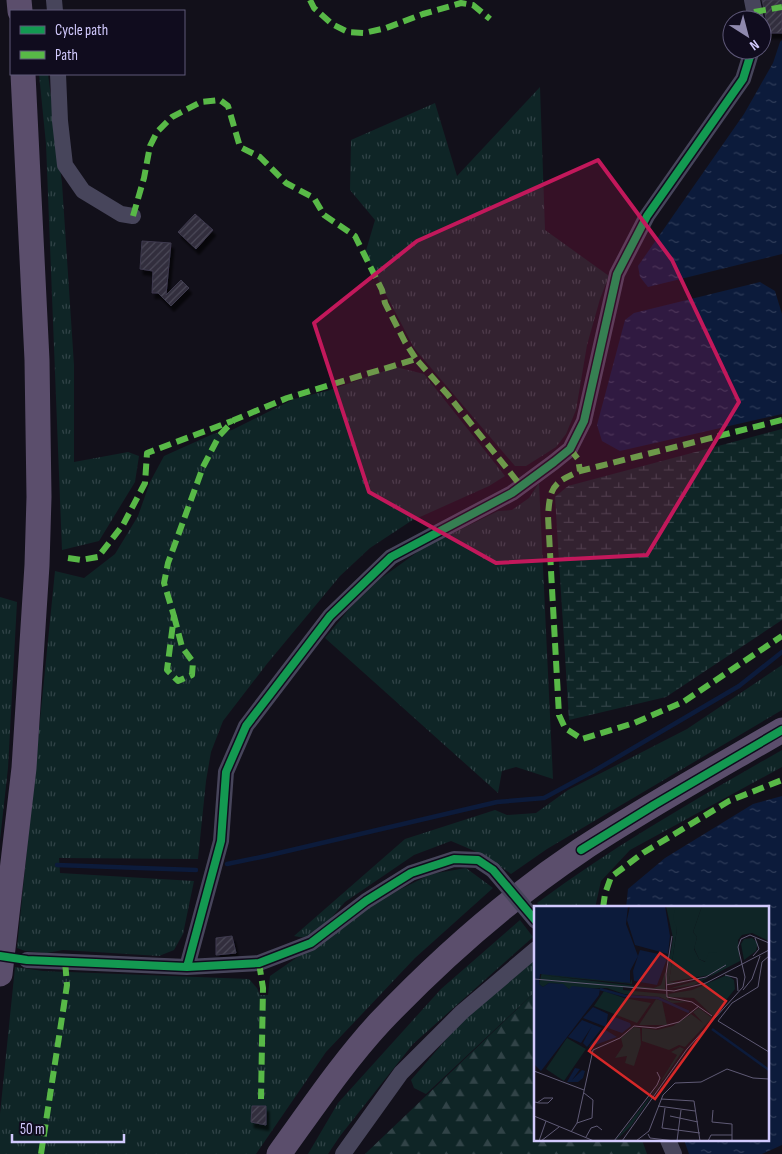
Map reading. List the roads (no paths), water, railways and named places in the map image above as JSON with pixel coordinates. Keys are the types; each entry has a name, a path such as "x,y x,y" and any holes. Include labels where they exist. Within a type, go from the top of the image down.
{"main road":[{"path":"0,974 24,768 32,666 39,496 37,360 23,75"},
{"path":"279,1154 337,1075 380,1023 459,946 531,886 581,850 782,730"},
{"path":"287,1154 308,1115"}],"street":[{"path":"187,967 221,841 226,772 246,726 330,616 391,557 512,493 570,449 584,421 617,274 647,216 743,78 749,60"},
{"path":"58,75 60,121 65,165 83,191 121,214 133,216"},
{"path":"27,960 187,967 259,963 311,943 366,901 411,873 454,858 478,860 493,870 534,919"},
{"path":"343,1154 401,1073 462,1012 534,951"},
{"path":"669,1142 674,1154"}],"water":[{"path":"782,40 782,254 648,287 640,277 638,266 744,114 773,63"},
{"path":"760,282 775,291 782,314 782,414 620,451 602,441 597,425 625,320 634,313"},
{"path":"782,796 782,1145 762,1154 689,1154 685,1142 770,1142 770,906 626,906 628,889 665,858 753,804"}],"waterway":[{"path":"227,864 497,802 544,798 739,686 782,652"},
{"path":"57,865 196,870"}]}
